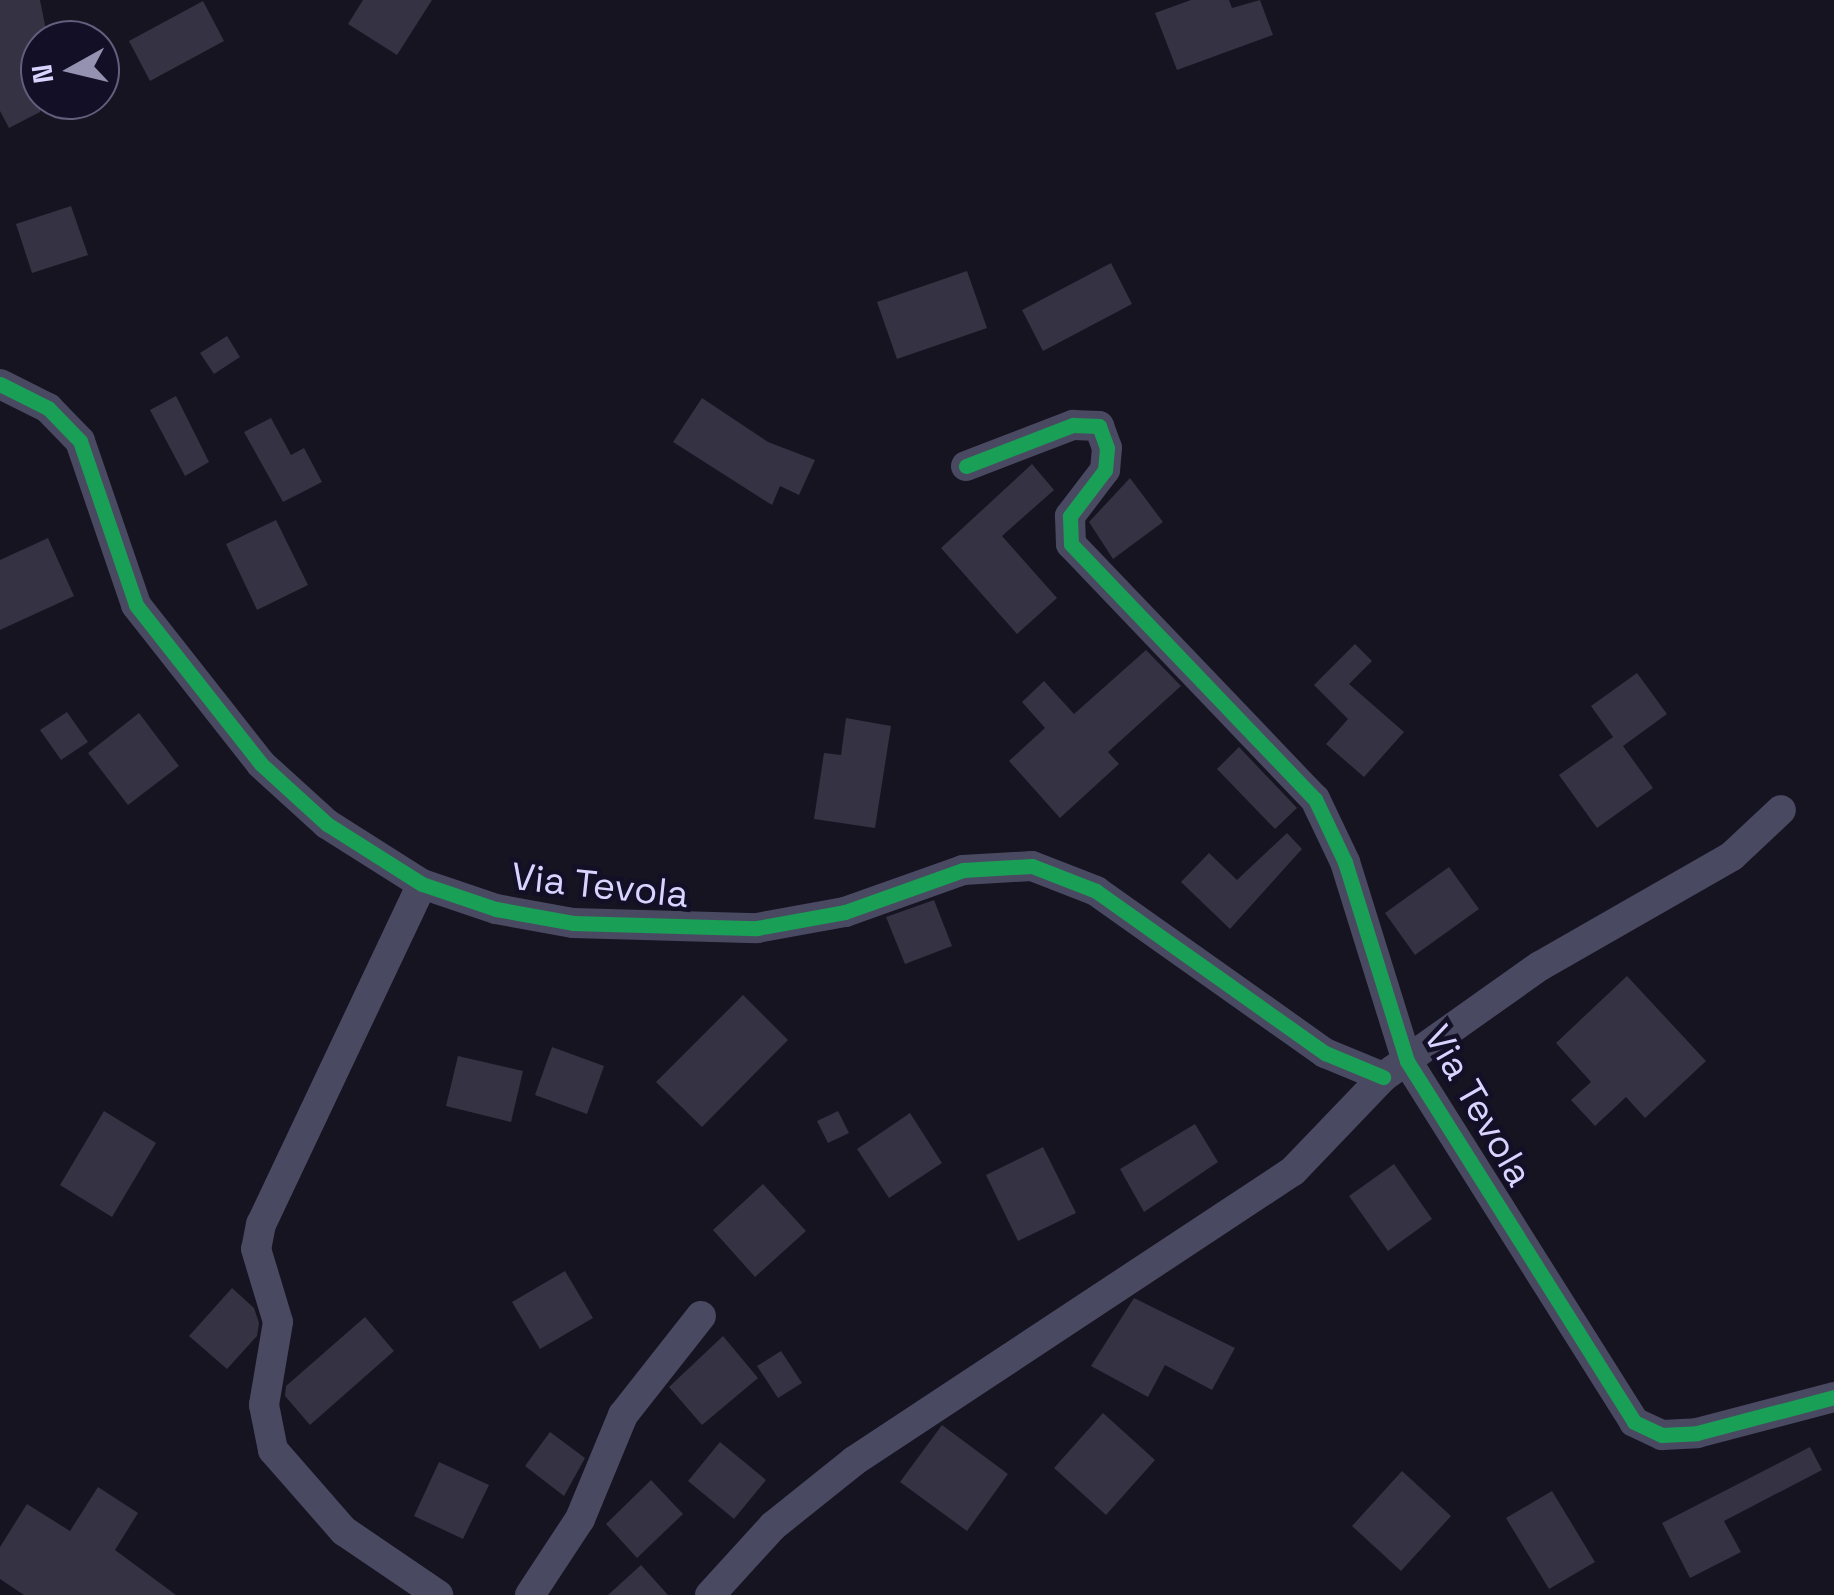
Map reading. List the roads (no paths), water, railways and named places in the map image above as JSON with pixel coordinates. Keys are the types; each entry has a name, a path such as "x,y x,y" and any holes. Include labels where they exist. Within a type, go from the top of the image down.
{"street":[{"name":"Via Tevola","path":"0,384 48,408 80,440 96,472 136,605 261,764 327,824 422,884 496,910 573,923 743,928 845,912 963,870 1032,866 1096,891 1325,1053 1395,1069"},
{"name":"Via Tevola","path":"966,466 1073,424 1099,426 1107,448 1105,470 1070,516 1071,544 1314,799 1346,862 1395,1069 1634,1422 1662,1435 1697,1433 1834,1397"},
{"name":"Via Tevola","path":"710,1595 773,1526 822,1484 1068,1314 1292,1171 1395,1069 1540,966 1732,856 1781,810"},
{"path":"422,884 261,1224 256,1249 278,1322 264,1405 274,1450 344,1531 438,1595"},
{"path":"530,1595 580,1518 623,1415 701,1316"}]}
